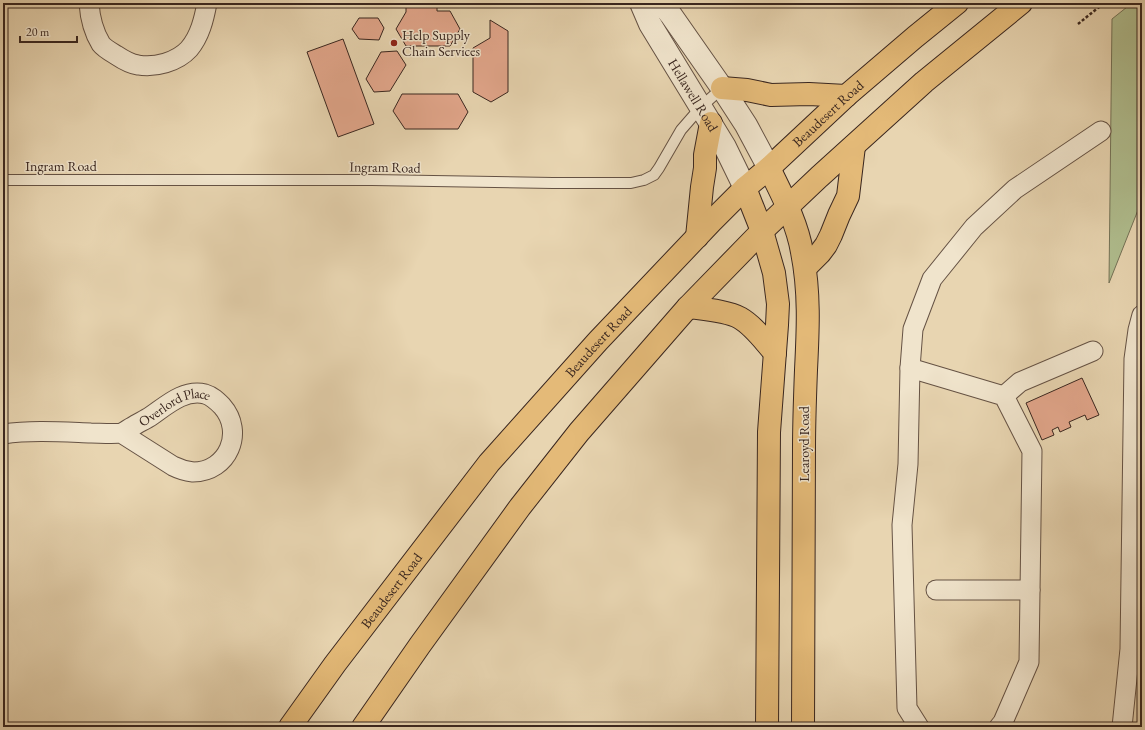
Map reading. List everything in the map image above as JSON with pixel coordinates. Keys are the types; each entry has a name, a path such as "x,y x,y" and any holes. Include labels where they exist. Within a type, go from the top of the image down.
{"main road":[{"name":"Beaudesert Road","path":"290,727 335,664 489,463 598,341 745,188 769,168 846,96 957,3"},
{"path":"363,727 420,645 520,507 579,432 688,307 788,206 924,82 1021,3"},
{"path":"722,88 747,90 771,95 809,94 846,96"},
{"path":"697,237 706,155 706,115"},
{"path":"805,268 826,245 848,196 854,146"},
{"name":"Learoyd Road","path":"769,168 788,206 802,250 808,298 808,330 804,401 804,727"},
{"path":"745,188 762,231 774,273 777,288 778,311 769,432 767,727"},
{"path":"688,307 727,313 740,318 748,324 775,353"}],"street":[{"path":"89,3 93,29 102,45 124,60 137,65 152,66 166,63 178,58 188,50 196,39 204,17 207,3"},
{"name":"Hellawell Road","path":"641,3 650,24 730,156 745,188"},
{"name":"Hellawell Road","path":"660,3 671,15 722,88 746,125 769,168"},
{"path":"918,727 907,708 902,525 908,464 910,368 913,329 932,279 969,232 1015,189 1101,131"},
{"path":"1122,727 1130,649 1134,359 1138,330 1142,315"},
{"path":"1004,396 1020,382 1093,351"},
{"path":"910,368 1004,396 1032,451 1029,662 1003,722 999,727"},
{"name":"Overlord Place","path":"3,434 15,432 121,433 149,417 177,398 198,393 213,398 219,403 228,414 233,431 229,450 223,460 209,469 194,472 180,469 121,433"},
{"path":"936,590 1030,590"}],"lane":[{"name":"Ingram Road","path":"3,180 372,180 631,183 644,180 654,175 681,130 706,115 722,88"}],"path":[{"path":"1078,24 1104,3"}],"green space":[{"path":"1132,3 1142,3 1142,200 1109,283 1112,19"}],"building":[{"path":"406,3 437,3 437,11 450,11 460,29 450,46 406,46 396,29 406,12"},
{"path":"359,18 378,18 384,28 379,40 359,39 352,29"},
{"path":"490,20 508,31 508,92 491,102 473,92 473,48 490,38"},
{"path":"343,39 374,124 338,137 307,52"},
{"path":"397,51 406,65 390,91 374,92 366,79 381,52"},
{"path":"402,94 458,94 468,112 458,129 405,129 393,111"},
{"path":"1082,378 1099,415 1087,420 1085,415 1069,422 1071,427 1060,432 1058,427 1052,430 1054,435 1042,440 1026,403"}],"place":[{"name":"Help Supply Chain Services","path":"394,43"}]}
